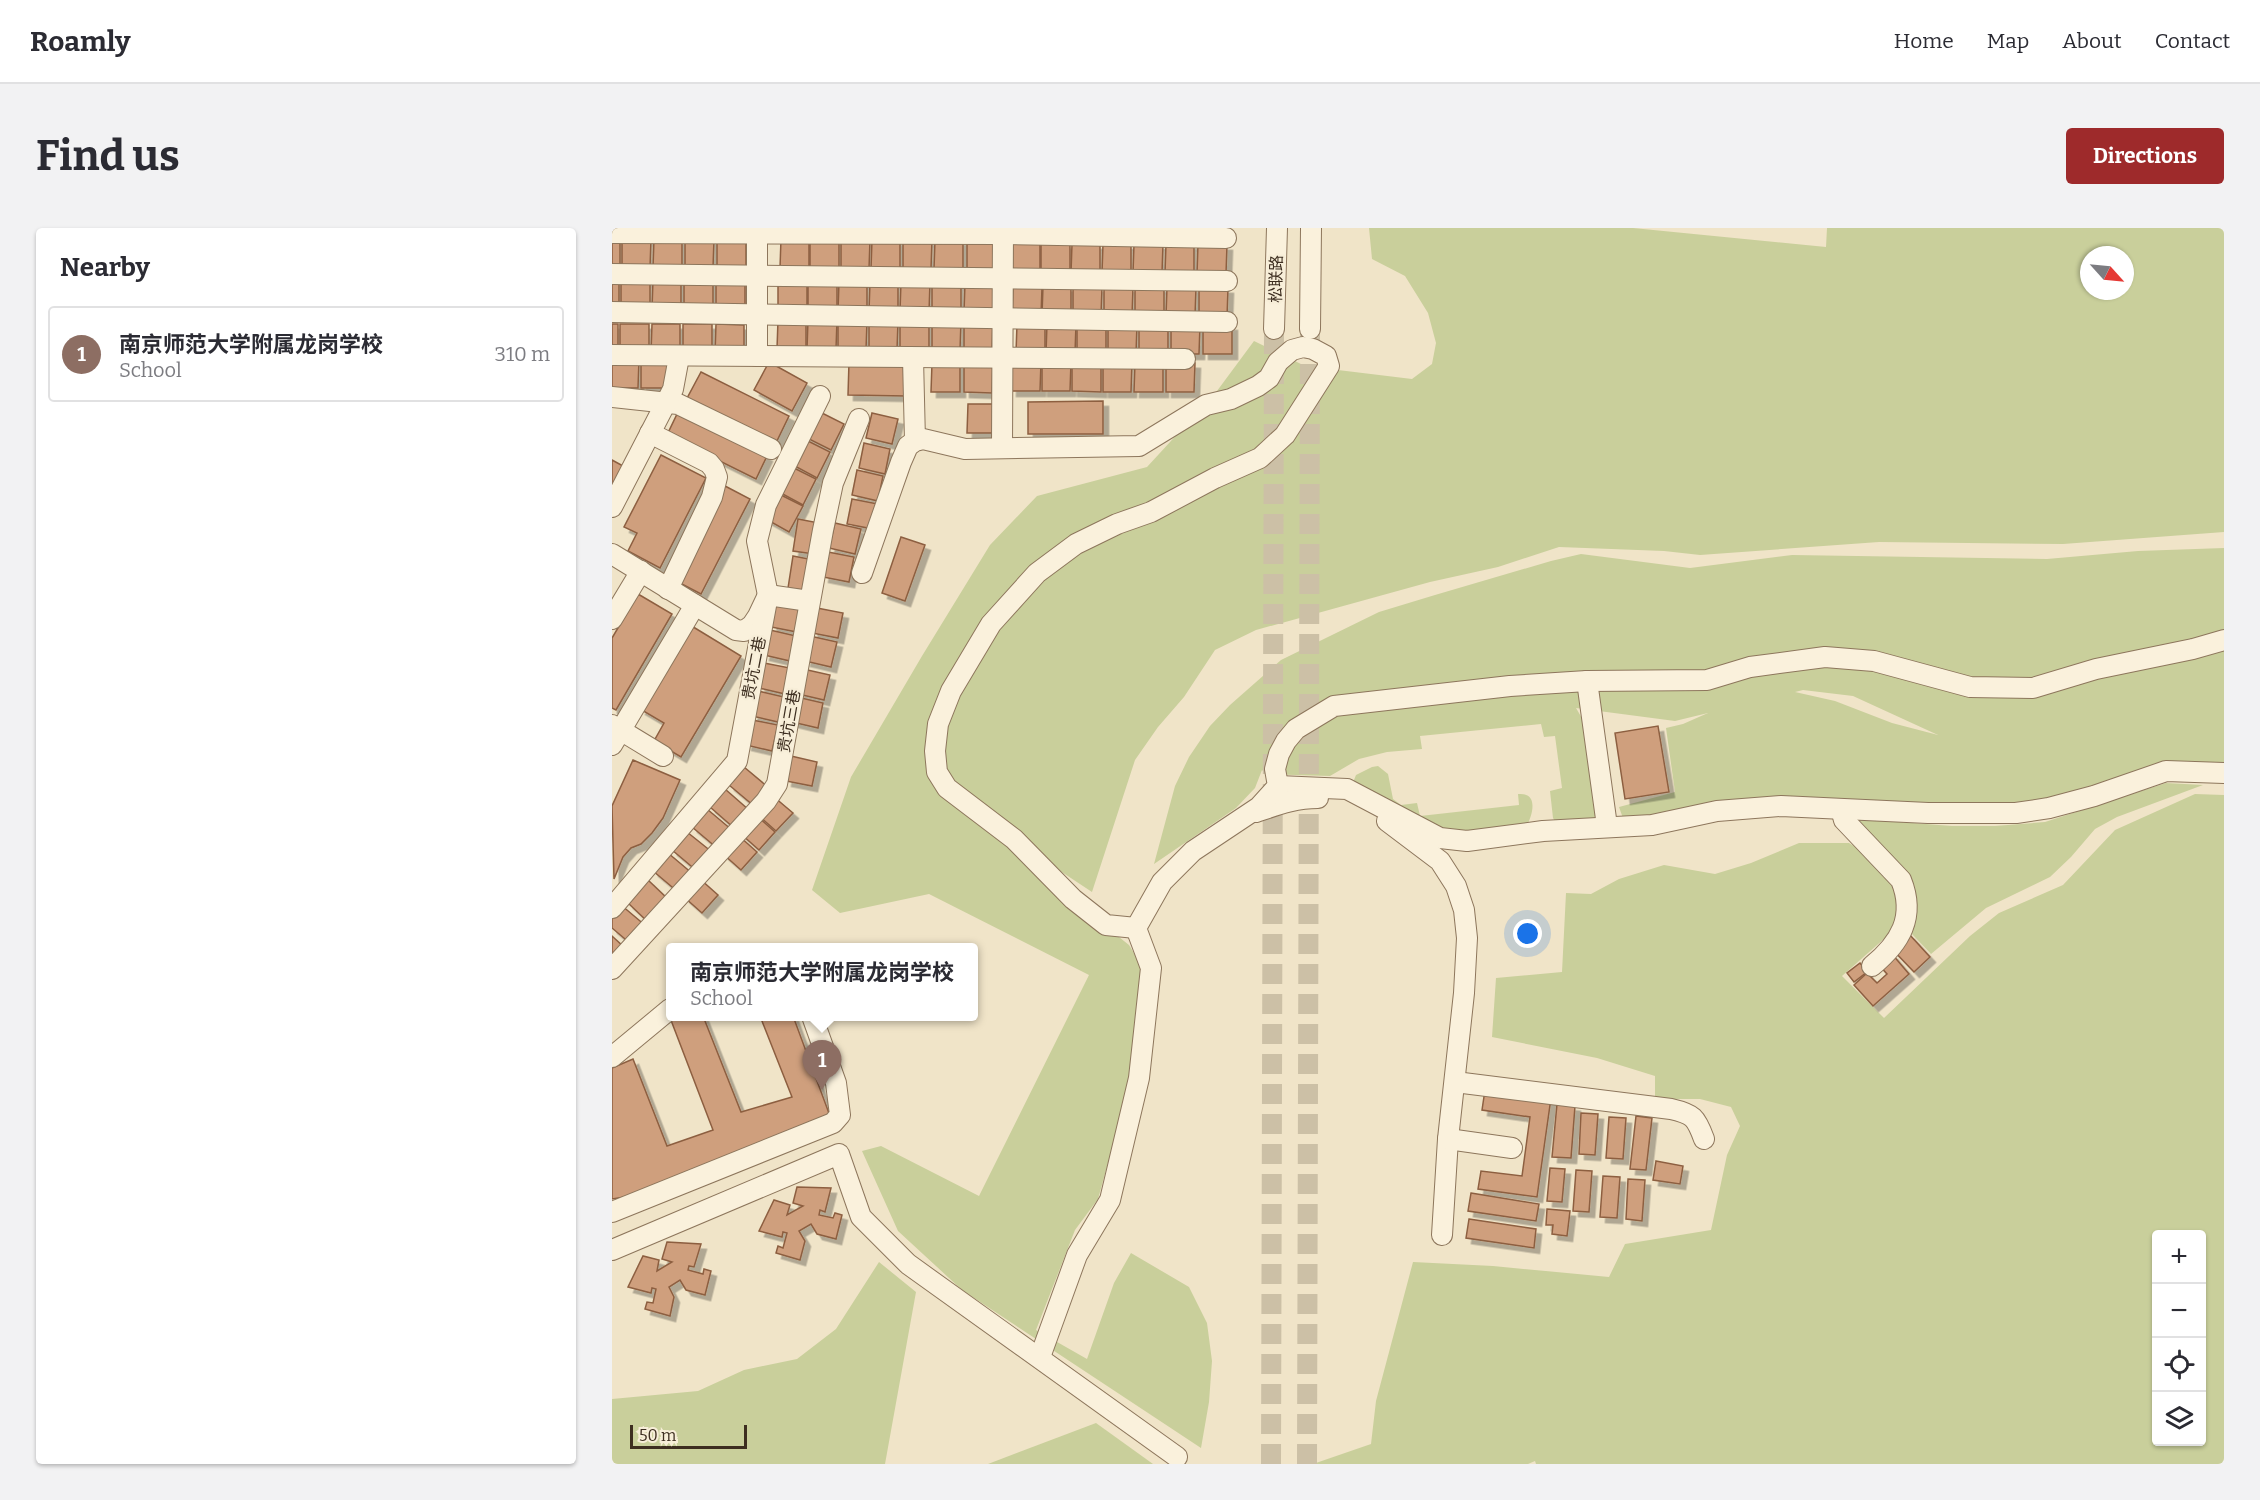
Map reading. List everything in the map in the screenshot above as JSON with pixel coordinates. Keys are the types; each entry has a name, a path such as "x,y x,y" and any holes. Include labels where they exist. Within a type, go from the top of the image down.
{"street":[{"name":"松联路","path":"1274,329 1277,228"},
{"path":"1310,329 1311,228"},
{"path":"757,230 757,356"},
{"path":"612,233 757,230 1003,231 1226,238"},
{"path":"1002,448 1003,231"},
{"path":"612,274 1227,281"},
{"path":"612,312 1227,322"},
{"path":"862,573 901,462 908,446 915,441 923,439 966,449 1139,446 1206,405 1231,399 1258,386 1269,378 1278,362 1292,350 1303,347 1326,356 1329,366 1303,410 1286,435 1260,458 1215,478 1151,512 1117,524 1076,544 1036,573 992,624 951,691 938,724 935,751 937,772 947,788 1014,839 1073,899 1106,925 1136,928"},
{"path":"612,355 1185,359"},
{"path":"612,507 673,389 679,357"},
{"path":"913,358 915,441"},
{"name":"贵坑二巷","path":"612,908 737,761 768,595 757,541 761,522 766,505 820,396"},
{"path":"612,397 678,404 771,449"},
{"name":"贵坑三巷","path":"612,969 772,793 779,776 809,601 833,483 859,419"},
{"path":"650,433 709,463 717,477 712,497 668,589"},
{"path":"612,554 736,630 744,631 752,625 768,595 809,601"},
{"path":"612,618 640,571"},
{"path":"663,756 615,734 695,605"},
{"path":"1278,786 1275,769 1286,741 1296,729 1334,706 1510,686 1587,681 1707,680 1750,667 1825,657 1874,661 1970,687 2033,688 2096,669 2193,649 2224,640"},
{"path":"1587,681 1607,826"},
{"path":"1278,786 1347,789 1440,838 1481,840 1543,831 1652,825 1717,811 1780,806 1928,813 2016,813 2049,808 2094,796 2166,771 2224,773"},
{"path":"1136,928 1162,882 1193,851 1251,814 1278,786"},
{"path":"1251,814 1284,802 1304,798 1328,798 1383,818 1440,861 1455,886 1464,910 1467,938 1464,993 1448,1139 1442,1235"},
{"path":"1841,809 1844,820 1901,880 1905,890 1904,927 1899,938 1886,954 1872,966"},
{"path":"1040,1357 1077,1256 1110,1200 1139,1078 1149,1006 1151,968 1136,928"},
{"path":"612,1057 666,1013"},
{"path":"612,1212 833,1123 840,1115 836,1083 813,1021"},
{"path":"1455,1082 1671,1109 1689,1114 1698,1122 1704,1138"},
{"path":"1448,1139 1512,1148"},
{"path":"612,1250 839,1154 861,1217 908,1264 1177,1457"}],"green space":[{"path":"1369,228 1633,228 1826,247 1827,228 2224,228 2224,532 2063,544 1879,542 1700,555 1664,551 1559,547 1498,567 1430,582 1256,630 1215,650 1184,697 1158,727 1135,760 1092,892 1030,851 1022,860 1129,945 1140,963 1142,992 1139,1034 1120,1119 1098,1199 1075,1230 1036,1330 1087,1359 1114,1283 1131,1253 1189,1287 1207,1323 1212,1361 1209,1402 1201,1448 962,1290 898,1231 862,1151 881,1146 979,1196 1089,975 929,894 840,913 812,890 851,777 990,545 1037,496 1147,467 1217,391 1254,341 1305,366 1412,379 1432,364 1436,343 1428,313 1405,276 1372,259"},
{"path":"2224,548 2224,768 2041,805 1624,821 1619,807 1675,792 1666,728 1683,724 1708,713 1675,721 1576,708 1583,720 1596,812 1594,819 1557,824 1553,818 1550,791 1562,788 1555,736 1544,737 1541,724 1420,736 1422,749 1387,752 1359,759 1330,776 1266,774 1262,770 1255,788 1236,808 1154,864 1175,786 1189,757 1210,726 1281,660 1379,612 1581,554 1690,568 1792,555 2047,559 2138,551","holes":["1803,690 1853,696 1938,735 1892,723 1835,701 1795,692"]},
{"path":"1378,766 1388,774 1393,799 1401,805 1417,803 1420,816 1519,805 1518,794 1525,794 1529,797 1532,801 1532,812 1526,827 1447,835 1352,785 1356,775"},
{"path":"2166,783 2203,785 2117,817 2095,829 2050,877 1986,908 1931,954 1911,933 1912,898 1855,824 1859,819 1952,826 1995,826 2045,822"},
{"path":"2195,794 2224,795 2224,1464 1536,1464 1535,1461 1528,1464 1313,1464 1371,1444 1376,1401 1413,1262 1493,1266 1609,1277 1625,1244 1711,1230 1727,1155 1740,1126 1731,1107 1700,1099 1655,1099 1655,1076 1597,1058 1492,1037 1496,978 1562,972 1566,893 1591,894 1619,879 1664,865 1715,874 1751,863 1799,843 1849,843 1870,856 1888,876 1897,899 1897,918 1894,930 1842,976 1884,1018 1970,936 1999,913 2063,885 2115,830"},
{"path":"879,1262 916,1292 885,1464 612,1464 612,1399 698,1391 744,1370 797,1359 836,1329"},
{"path":"1096,1423 1153,1464 988,1464"}],"building":[{"path":"612,238 620,238 620,268 612,268"},
{"path":"622,238 651,239 650,268 622,267"},
{"path":"654,239 682,239 682,268 653,268"},
{"path":"685,239 714,239 713,268 685,268"},
{"path":"717,239 746,239 746,268 717,268"},
{"path":"781,239 809,240 809,269 780,268"},
{"path":"810,239 839,239 839,269 810,268"},
{"path":"841,240 870,240 869,269 841,269"},
{"path":"872,240 900,240 900,269 871,269"},
{"path":"903,240 932,240 931,269 903,269"},
{"path":"935,240 963,240 963,269 934,269"},
{"path":"967,240 996,240 995,270 967,269"},
{"path":"1011,243 1040,244 1040,273 1011,273"},
{"path":"1041,243 1070,244 1070,273 1041,272"},
{"path":"1072,244 1100,244 1100,273 1071,273"},
{"path":"1103,244 1131,244 1131,273 1102,273"},
{"path":"1134,244 1163,244 1162,273 1133,273"},
{"path":"1166,244 1194,244 1194,273 1165,273"},
{"path":"1198,244 1227,245 1226,274 1197,274"},
{"path":"612,280 619,280 619,309 612,309"},
{"path":"621,280 650,280 650,309 621,309"},
{"path":"653,280 681,280 681,309 652,309"},
{"path":"684,280 713,280 713,309 684,309"},
{"path":"716,280 745,281 745,310 716,310"},
{"path":"808,281 837,282 837,311 808,311"},
{"path":"778,282 807,282 807,311 778,311"},
{"path":"839,282 867,282 867,311 838,311"},
{"path":"870,282 898,282 898,311 869,311"},
{"path":"901,282 930,282 929,312 900,311"},
{"path":"932,282 961,282 961,311 932,311"},
{"path":"965,283 993,283 993,312 964,312"},
{"path":"1043,286 1071,287 1071,316 1042,315"},
{"path":"1013,287 1042,287 1041,316 1012,316"},
{"path":"1073,287 1102,287 1101,316 1073,316"},
{"path":"1104,287 1133,287 1132,316 1104,316"},
{"path":"1135,287 1164,287 1164,316 1135,316"},
{"path":"1167,287 1196,287 1195,316 1166,316"},
{"path":"1199,287 1228,288 1227,317 1199,316"},
{"path":"778,320 806,320 806,350 777,349"},
{"path":"808,320 837,320 836,349 807,349"},
{"path":"838,320 867,321 866,350 838,349"},
{"path":"869,320 898,321 897,350 869,349"},
{"path":"900,320 929,321 929,350 900,350"},
{"path":"932,320 961,321 960,350 932,350"},
{"path":"964,321 993,321 992,350 964,350"},
{"path":"612,324 618,324 618,353 612,353"},
{"path":"620,324 649,324 649,353 620,353"},
{"path":"652,324 680,324 680,354 651,353"},
{"path":"683,324 712,324 712,354 683,353"},
{"path":"716,324 744,325 744,354 715,354"},
{"path":"1017,324 1045,324 1045,353 1016,353"},
{"path":"1047,324 1076,324 1075,353 1046,353"},
{"path":"1077,324 1106,325 1106,354 1077,353"},
{"path":"1108,324 1137,324 1136,354 1108,353"},
{"path":"1139,324 1168,325 1168,354 1139,354"},
{"path":"1171,325 1200,325 1199,354 1171,354"},
{"path":"1203,325 1232,325 1232,354 1203,354"},
{"path":"612,358 639,359 638,388 612,388"},
{"path":"641,359 670,359 669,388 641,388"},
{"path":"769,362 807,383 792,411 754,390"},
{"path":"849,362 907,363 906,396 848,395"},
{"path":"1012,362 1041,362 1040,391 1011,391"},
{"path":"1042,362 1071,362 1070,391 1042,391"},
{"path":"1072,362 1101,362 1101,392 1072,391"},
{"path":"1103,362 1132,362 1131,392 1103,392"},
{"path":"1135,362 1163,363 1163,392 1134,392"},
{"path":"1166,362 1195,363 1194,392 1166,392"},
{"path":"932,363 960,363 960,392 931,392"},
{"path":"964,363 993,363 992,393 964,392"},
{"path":"701,372 789,416 774,447 685,402"},
{"path":"1103,401 1103,434 1028,434 1028,402"},
{"path":"968,404 996,404 996,433 967,433"},
{"path":"818,411 844,424 831,450 805,437"},
{"path":"678,412 767,456 756,479 667,435"},
{"path":"872,413 898,419 892,444 866,438"},
{"path":"804,439 830,452 817,478 791,464"},
{"path":"864,443 890,449 885,474 859,468"},
{"path":"661,455 706,478 660,568 628,551 637,533 624,527"},
{"path":"612,460 625,467 612,489"},
{"path":"790,466 816,479 803,505 777,491"},
{"path":"857,470 883,476 878,501 852,495"},
{"path":"725,486 750,499 701,594 676,581"},
{"path":"777,493 803,506 789,532 764,518"},
{"path":"852,499 878,504 873,529 847,524"},
{"path":"798,519 819,523 814,554 793,551"},
{"path":"835,523 861,529 855,554 829,548"},
{"path":"901,537 925,545 905,601 882,593"},
{"path":"828,552 854,557 849,582 823,577"},
{"path":"793,556 814,560 809,591 788,588"},
{"path":"638,594 672,614 616,710 612,708 612,638"},
{"path":"776,602 802,608 797,632 771,627"},
{"path":"817,608 843,613 838,638 812,633"},
{"path":"690,625 741,656 681,757 654,741 664,723 640,709"},
{"path":"770,630 796,636 790,661 764,655"},
{"path":"810,636 837,642 831,667 805,661"},
{"path":"764,663 790,668 785,694 759,688"},
{"path":"803,669 830,675 824,700 798,694"},
{"path":"758,691 784,697 778,722 752,716"},
{"path":"797,697 823,703 818,728 792,722"},
{"path":"752,720 778,725 772,751 746,745"},
{"path":"1658,726 1669,792 1625,799 1615,733"},
{"path":"791,756 817,762 812,786 786,781"},
{"path":"633,760 680,780 663,818 641,844 631,848 623,857 614,879 612,806"},
{"path":"744,767 769,788 754,806 729,785"},
{"path":"725,789 749,810 734,828 710,807"},
{"path":"774,797 793,813 776,831 758,815"},
{"path":"707,809 732,830 717,848 692,827"},
{"path":"757,816 775,832 759,850 741,834"},
{"path":"687,832 712,852 697,871 672,850"},
{"path":"739,836 757,852 741,870 723,854"},
{"path":"668,853 693,874 678,892 653,871"},
{"path":"700,879 718,895 702,913 684,897"},
{"path":"648,880 669,900 649,923 628,903"},
{"path":"621,905 646,926 631,944 612,928 612,916"},
{"path":"1909,934 1930,957 1914,972 1892,949"},
{"path":"612,936 625,948 612,962"},
{"path":"1892,954 1909,974 1873,1006 1854,985 1867,973 1877,983 1887,974 1879,965"},
{"path":"1860,963 1867,972 1854,982 1847,973"},
{"path":"671,1021 705,1021 741,1112 792,1097 762,1021 795,1021 830,1116 658,1192 612,1199 612,1068 633,1059 667,1146 713,1130"},
{"path":"1485,1090 1551,1098 1537,1197 1478,1189 1481,1171 1522,1176 1530,1117 1482,1110"},
{"path":"1557,1104 1575,1106 1571,1158 1552,1157"},
{"path":"1581,1113 1598,1114 1595,1155 1579,1154"},
{"path":"1636,1116 1652,1118 1646,1170 1630,1169"},
{"path":"1609,1117 1626,1118 1623,1159 1606,1158"},
{"path":"1656,1161 1683,1166 1680,1184 1653,1180"},
{"path":"1550,1168 1565,1169 1562,1202 1547,1201"},
{"path":"1576,1170 1592,1171 1589,1212 1573,1211"},
{"path":"1603,1176 1620,1177 1617,1218 1600,1217"},
{"path":"1628,1179 1645,1180 1642,1221 1626,1219"},
{"path":"797,1187 831,1188 825,1212 820,1210 819,1215 833,1218 835,1213 842,1215 836,1239 817,1234 811,1224 799,1231 805,1241 800,1260 776,1253 778,1246 783,1248 787,1233 783,1232 782,1237 759,1231 774,1200 790,1205 787,1215 803,1206 793,1203"},
{"path":"1471,1193 1539,1204 1536,1221 1468,1211"},
{"path":"1547,1209 1570,1211 1567,1236 1552,1234 1553,1225 1546,1225"},
{"path":"1469,1219 1536,1229 1534,1248 1466,1238"},
{"path":"667,1242 701,1244 694,1267 689,1266 688,1270 703,1274 704,1269 711,1271 705,1295 686,1290 680,1280 669,1287 674,1297 670,1316 645,1309 647,1302 653,1303 656,1289 652,1288 651,1293 628,1287 643,1256 659,1260 657,1271 672,1262 662,1259"}],"tunnel":[{"path":"1271,1464 1274,329"},
{"path":"1307,1464 1310,333"}],"place":[{"name":"南京师范大学附属龙岗学校","path":"822,1090"}]}
